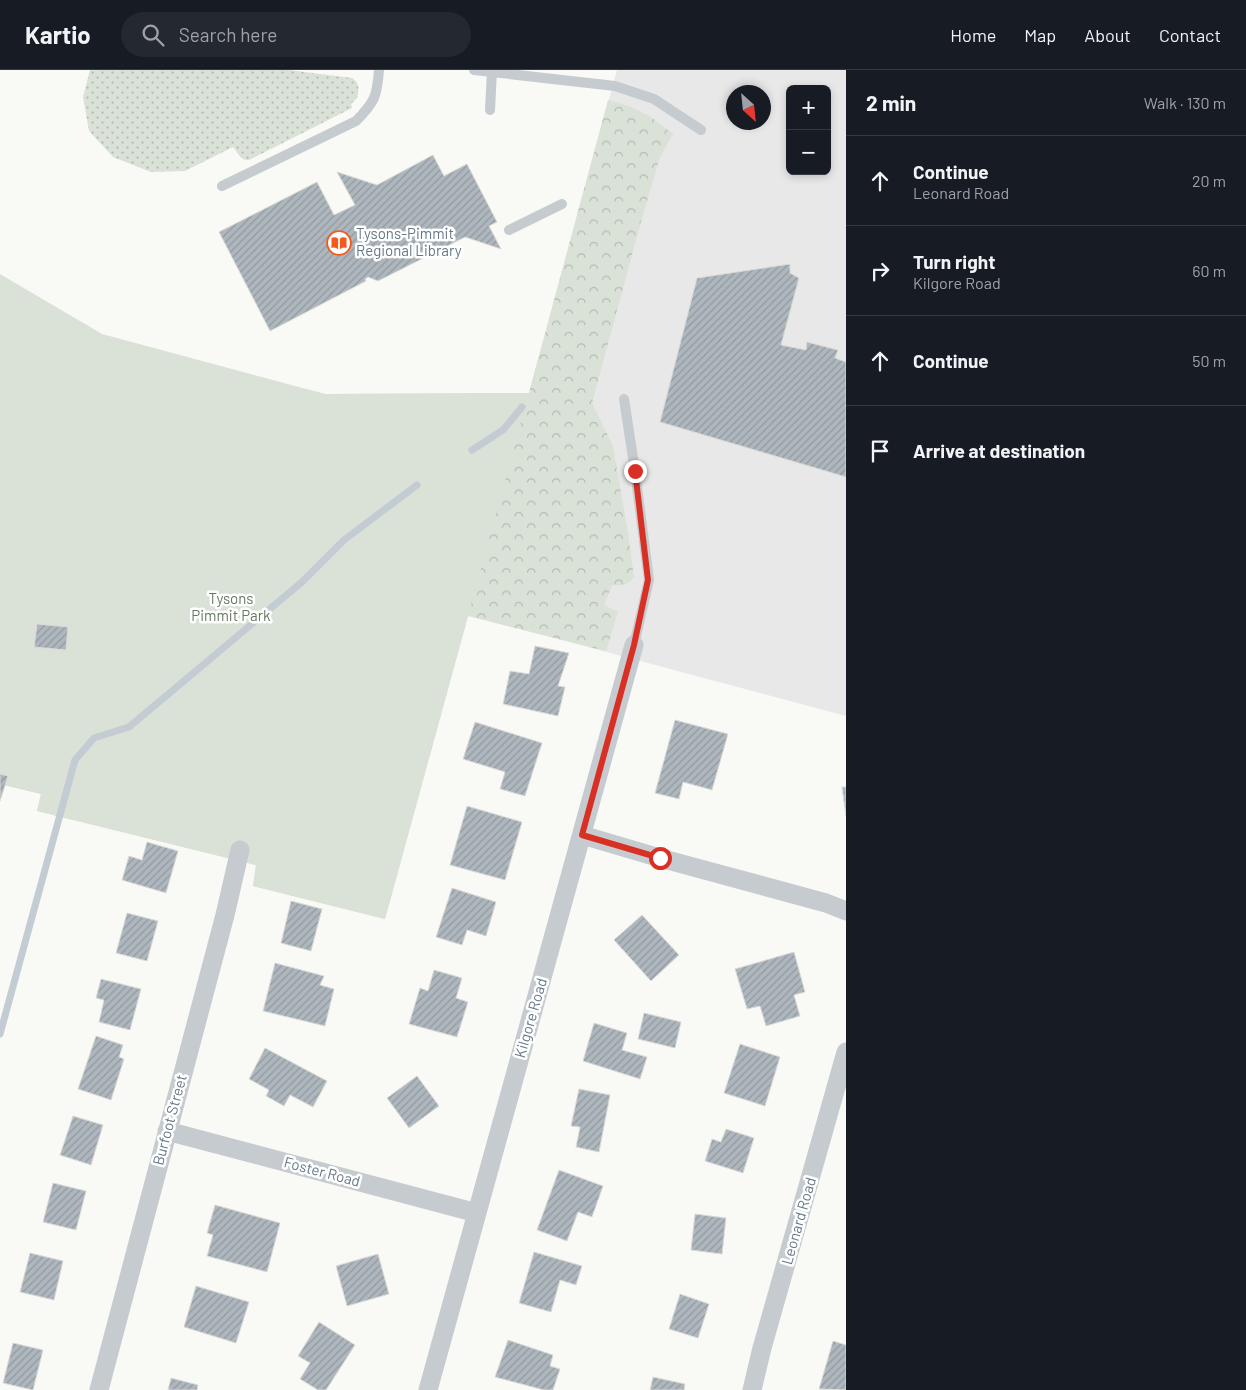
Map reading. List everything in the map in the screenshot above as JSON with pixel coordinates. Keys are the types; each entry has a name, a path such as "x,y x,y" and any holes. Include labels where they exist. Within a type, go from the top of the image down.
{"street":[{"name":"Kilgore Road","path":"428,1390 634,645"},
{"path":"582,835 826,903 846,911"},
{"name":"Burfoot Street","path":"99,1390 225,915 240,850"},
{"name":"Leonard Road","path":"752,1390 765,1339 839,1106 846,1052"},
{"name":"Foster Road","path":"167,1131 477,1213"}],"lane":[{"path":"222,186 356,121 369,108 377,91 379,70"},
{"path":"474,70 615,86 654,98 701,130"},
{"path":"490,110 492,71"},
{"path":"509,230 562,204"},
{"path":"624,399 648,580 634,645"}],"shaded area":[{"path":"617,70 846,70 846,716 468,615"}],"green space":[{"path":"90,70 289,70 352,78 358,84 358,89 357,98 351,104 352,108 249,160 241,158 233,147 185,171 151,172 113,157 89,131 83,97"},
{"name":"Tysons Pimmit Park","path":"608,100 629,106 651,117 673,134 660,157 592,403 613,446 634,577 626,584 612,585 604,605 618,612 606,651 468,616 385,919 253,886 256,865 37,811 41,794 0,784 0,669 305,389 325,394 529,393"},
{"name":"Tysons Pimmit Park","path":"0,274 102,334 325,394 529,393 385,919 253,886 256,865 37,811 41,794 0,784"}],"building":[{"name":"Tysons-Pimmit Regional Library","path":"433,155 444,176 467,164 497,222 489,226 501,249 465,237 378,281 368,277 365,279 366,281 270,331 219,232 317,182 334,215 355,205 337,172 377,185"},
{"path":"790,264 790,273 799,278 781,345 806,350 807,342 838,350 835,358 846,362 846,477 660,422 697,278"},
{"path":"37,624 68,627 66,650 34,647"},
{"path":"535,646 569,653 558,686 565,687 558,716 503,704 510,671 529,674"},
{"path":"675,720 728,734 712,790 683,782 679,799 655,793"},
{"path":"475,722 542,743 525,796 500,789 505,772 463,759"},
{"path":"0,774 8,776 0,801"},
{"path":"842,787 846,787 846,816"},
{"path":"467,806 522,822 505,880 450,865"},
{"path":"147,842 178,851 166,893 122,880 129,856 142,860"},
{"path":"452,888 496,902 486,936 467,930 462,945 436,937"},
{"path":"291,901 322,909 311,951 281,943"},
{"path":"127,913 158,921 147,961 116,953"},
{"path":"642,915 679,955 651,981 614,940"},
{"path":"794,952 805,992 794,995 800,1016 766,1026 760,1006 747,1009 735,969"},
{"path":"275,963 324,976 320,985 334,989 325,1026 263,1011"},
{"path":"434,970 462,978 456,998 468,1002 457,1037 409,1024 420,988 428,991"},
{"path":"101,979 141,989 130,1030 99,1022 104,1000 96,998"},
{"path":"644,1013 681,1022 675,1048 638,1039"},
{"path":"594,1023 627,1033 622,1050 647,1057 640,1079 583,1061"},
{"path":"96,1036 123,1045 119,1057 124,1059 111,1100 78,1089"},
{"path":"740,1044 780,1057 765,1106 724,1093"},
{"path":"265,1048 327,1081 313,1107 290,1095 284,1106 266,1096 269,1090 249,1079"},
{"path":"417,1076 439,1106 409,1128 387,1098"},
{"path":"579,1089 610,1095 599,1152 576,1147 580,1127 571,1126"},
{"path":"73,1116 103,1125 91,1165 60,1155"},
{"path":"726,1129 754,1138 743,1173 705,1161 712,1139 721,1142"},
{"path":"559,1170 603,1186 592,1217 578,1212 567,1241 537,1230"},
{"path":"53,1183 86,1191 76,1230 43,1222"},
{"path":"215,1205 280,1223 267,1272 207,1256 213,1235 207,1233"},
{"path":"695,1214 726,1218 722,1254 691,1250"},
{"path":"534,1252 582,1266 576,1285 560,1280 551,1312 519,1303"},
{"path":"30,1253 63,1261 54,1300 20,1292"},
{"path":"378,1254 389,1294 347,1306 336,1266"},
{"path":"196,1286 249,1302 236,1343 184,1327"},
{"path":"680,1294 709,1304 698,1338 669,1329"},
{"path":"319,1322 355,1345 326,1390 318,1390 300,1379 310,1363 298,1356"},
{"path":"508,1340 553,1355 550,1366 560,1369 553,1390 544,1390 495,1377"},
{"path":"833,1341 846,1345 846,1390 819,1389"},
{"path":"13,1343 43,1350 33,1390 3,1383"},
{"path":"653,1377 685,1384 684,1390 650,1390"},
{"path":"171,1378 198,1385 197,1390 168,1390"}],"waterway":[{"path":"472,450 503,430 522,407"},
{"path":"0,1034 75,760 94,738 129,727 302,582 344,540 417,485"}],"place":[{"name":"Tysons-Pimmit Regional Library","path":"339,243"}],"route":[{"path":"635,471 648,580 634,645 582,835 660,858"}]}
